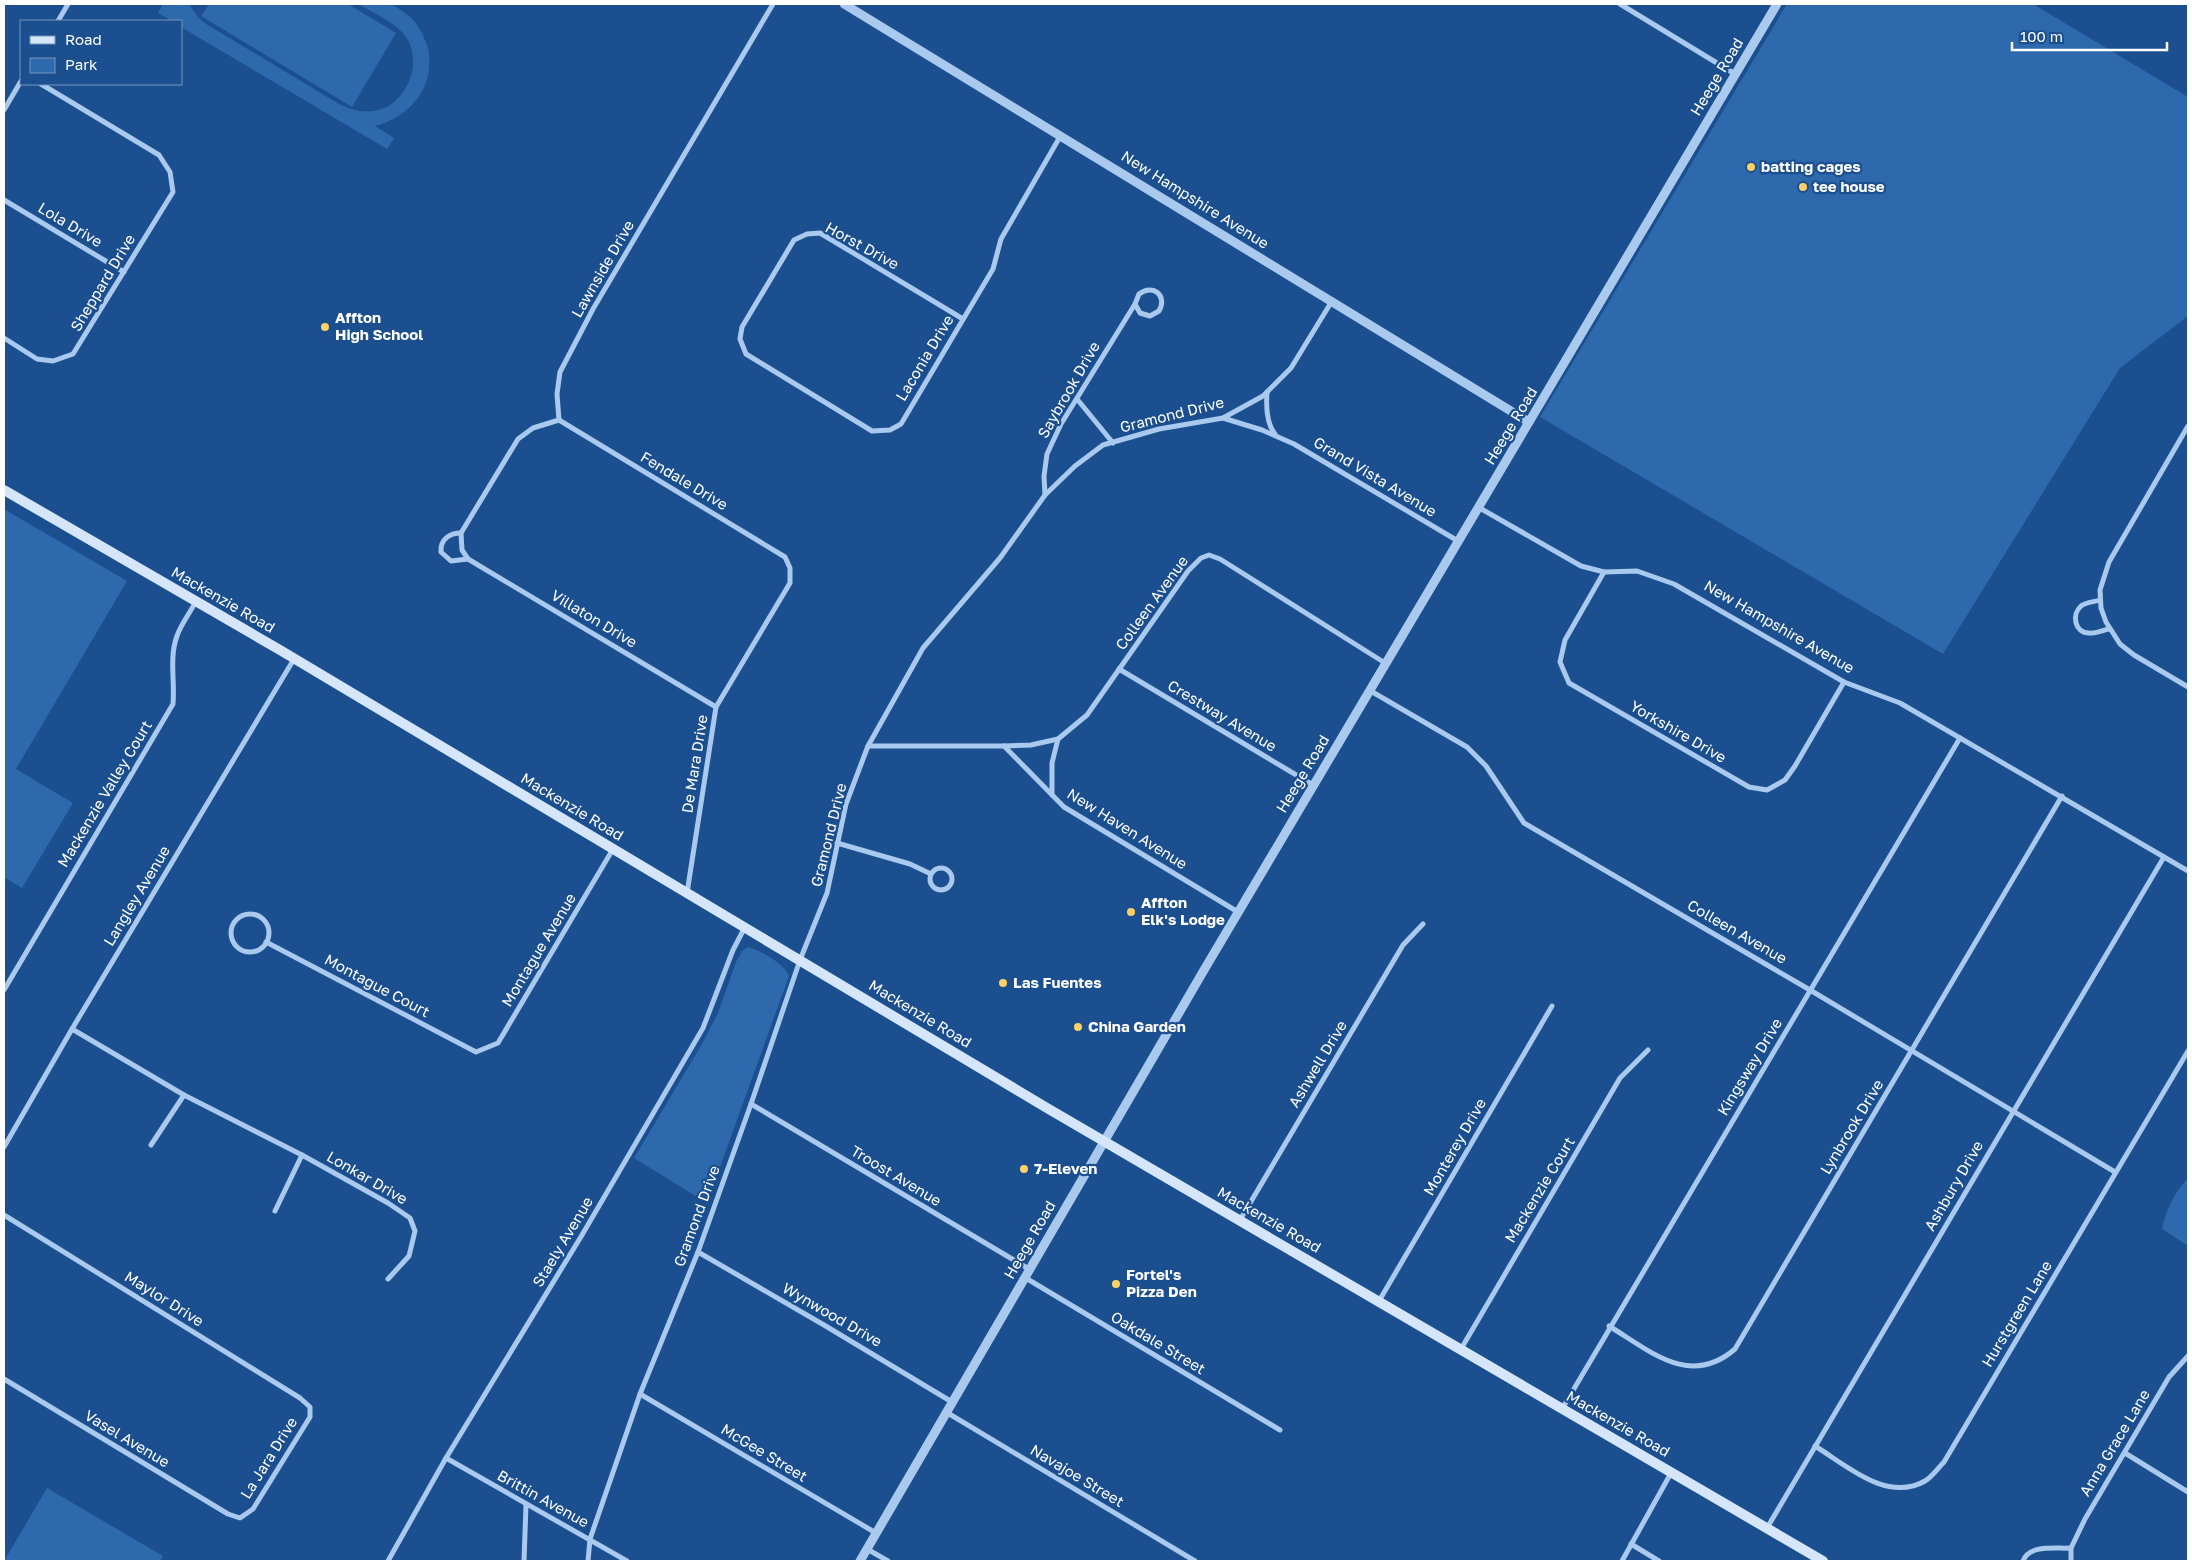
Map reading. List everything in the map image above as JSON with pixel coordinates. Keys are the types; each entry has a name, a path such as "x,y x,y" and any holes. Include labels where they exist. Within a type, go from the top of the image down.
{"main road":[{"name":"Mackenzie Road","path":"4,490 196,601 1240,1221 1822,1561"}],"street":[{"path":"59,20 68,4"},
{"name":"Lawnside Drive","path":"559,420 557,394 560,372 593,309 774,4"},
{"name":"New Hampshire Avenue","path":"844,4 1062,135 1529,422"},
{"path":"1620,4 1735,74"},
{"name":"Heege Road","path":"860,1561 1026,1273 1238,912 1776,4"},
{"path":"4,110 20,83"},
{"name":"Sheppard Drive","path":"4,338 37,359 53,361 73,354 173,192 170,172 159,155 43,85"},
{"name":"Laconia Drive","path":"740,339 746,354 872,431 890,430 901,424 993,269 1001,239 1062,135"},
{"name":"Lola Drive","path":"4,200 124,272"},
{"name":"Horst Drive","path":"740,339 742,327 794,240 807,234 820,233 963,319"},
{"name":"Saybrook Drive","path":"1045,495 1044,476 1047,454 1061,424 1135,304 1139,294 1148,289 1158,292 1163,302 1159,312 1150,316 1140,313 1135,304"},
{"name":"Gramond Drive","path":"588,1561 590,1539 640,1394 698,1252 800,960 827,893 846,804 868,746 923,648 1000,558 1045,495 1075,466 1103,445 1158,429 1223,418 1268,391 1291,368 1332,301"},
{"path":"1268,391 1266,407 1272,429 1277,436"},
{"path":"1077,399 1112,443"},
{"name":"Grand Vista Avenue","path":"1223,418 1277,436 1294,444 1458,541"},
{"path":"468,559 452,560 440,552 443,540 455,533 461,533 518,438 533,428 559,420"},
{"name":"Fendale Drive","path":"559,420 785,558 790,568"},
{"path":"2188,426 2108,562 2102,581 2100,600 2103,615 2109,629 2127,650 2188,687"},
{"name":"New Hampshire Avenue","path":"1478,506 1581,566 1604,572 1637,571 1674,584 1844,682 1900,703 2188,871"},
{"name":"Villaton Drive","path":"461,533 462,550 468,559 716,707"},
{"name":"Colleen Avenue","path":"1004,746 1031,745 1058,739 1087,715 1188,571 1199,559 1209,555 1386,663"},
{"name":"De Mara Drive","path":"687,893 716,707 790,583 790,568"},
{"name":"Yorkshire Drive","path":"1604,572 1565,640 1560,662 1569,683 1749,787 1767,790 1785,780 1844,682"},
{"path":"2100,600 2079,607 2075,614 2075,622 2078,628 2091,634 2109,629"},
{"name":"Mackenzie Valley Court","path":"4,990 173,704 176,638 196,601"},
{"name":"Langley Avenue","path":"4,1147 72,1029 294,659"},
{"name":"Crestway Avenue","path":"1119,669 1313,785"},
{"name":"Colleen Avenue","path":"1369,690 1467,747 1486,766 1524,823 1912,1050 2115,1172"},
{"name":"Kingsway Drive","path":"1562,1409 1960,738"},
{"path":"1052,795 1052,763 1058,739"},
{"path":"868,746 1004,746"},
{"name":"New Haven Avenue","path":"1004,746 1064,807 1238,912"},
{"name":"Lynbrook Drive","path":"1610,1326 1671,1364 1698,1366 1722,1361 1735,1349 2062,796"},
{"path":"837,843 910,864 931,874"},
{"name":"Montague Avenue","path":"476,1052 498,1043 613,849"},
{"name":"Ashbury Drive","path":"1767,1528 2164,857"},
{"path":"938,868 946,869 952,875 951,884 944,890 936,889 930,882 931,874 938,868"},
{"path":"245,915 259,916 268,927 266,942 255,951 241,950 232,938 233,924 245,915"},
{"name":"Ashwell Drive","path":"1240,1221 1404,945 1423,924"},
{"name":"Staely Avenue","path":"388,1561 446,1458 582,1235 703,1028 733,950 745,927"},
{"name":"Montague Court","path":"266,942 476,1052"},
{"name":"Monterey Drive","path":"1379,1302 1552,1006"},
{"name":"Lonkar Drive","path":"72,1029 184,1095 302,1155 388,1203 410,1218 415,1231 409,1256 388,1279"},
{"name":"Mackenzie Court","path":"1460,1349 1620,1078 1648,1050"},
{"name":"Hurstgreen Lane","path":"1815,1446 1872,1482 1900,1489 1925,1481 1944,1462 2188,1051"},
{"path":"151,1145 184,1095"},
{"name":"Troost Avenue","path":"751,1104 1026,1273"},
{"path":"275,1211 302,1155"},
{"name":"Maylor Drive","path":"4,1215 300,1398 310,1407"},
{"name":"Wynwood Drive","path":"698,1252 824,1324 952,1402"},
{"name":"Oakdale Street","path":"1026,1273 1280,1430"},
{"name":"Anna Grace Lane","path":"2070,1561 2071,1548 2090,1511 2169,1377 2188,1356"},
{"name":"Vasel Avenue","path":"4,1379 228,1514 240,1518"},
{"name":"McGee Street","path":"640,1394 876,1533"},
{"name":"La Jara Drive","path":"240,1518 253,1509 310,1417 310,1407"},
{"name":"Navajoe Street","path":"946,1412 1195,1561"},
{"path":"2125,1453 2188,1492"},
{"name":"Brittin Avenue","path":"446,1458 627,1561"},
{"path":"1622,1561 1672,1473"},
{"path":"524,1561 526,1505"},
{"path":"1631,1544 1659,1561"},
{"path":"2023,1561 2026,1554 2035,1550 2071,1548"},
{"path":"867,1549 888,1561"}],"green space":[{"path":"382,3 392,5 409,16 422,33 427,45 429,73 419,97 410,107 388,122 375,126 394,138 387,149 182,28 182,20 170,20 158,13 163,4 189,4 198,17 206,24 339,104 356,110 373,111 385,108 403,92 413,68 413,56 410,44 403,33 388,21 358,4"},
{"path":"209,4 348,4 396,33 352,107 201,16"},
{"path":"1787,4 2033,4 2188,97 2188,316 2120,368 1943,654 1540,417"},
{"path":"4,509 127,581 16,769 73,803 22,888 4,877"},
{"path":"748,947 759,951 777,962 789,976 707,1203 634,1158 702,1044 718,1013 736,962 742,951"},
{"path":"2188,1179 2188,1246 2162,1229 2171,1202"},
{"path":"47,1488 163,1556 160,1561 4,1561"}],"place":[{"name":"batting cages","path":"1751,167"},
{"name":"tee house","path":"1803,187"},
{"name":"Affton High School","path":"325,327"},
{"name":"Affton Elk's Lodge","path":"1131,912"},
{"name":"Las Fuentes","path":"1003,983"},
{"name":"China Garden","path":"1078,1027"},
{"name":"7-Eleven","path":"1024,1169"},
{"name":"Fortel's Pizza Den","path":"1116,1284"}]}
